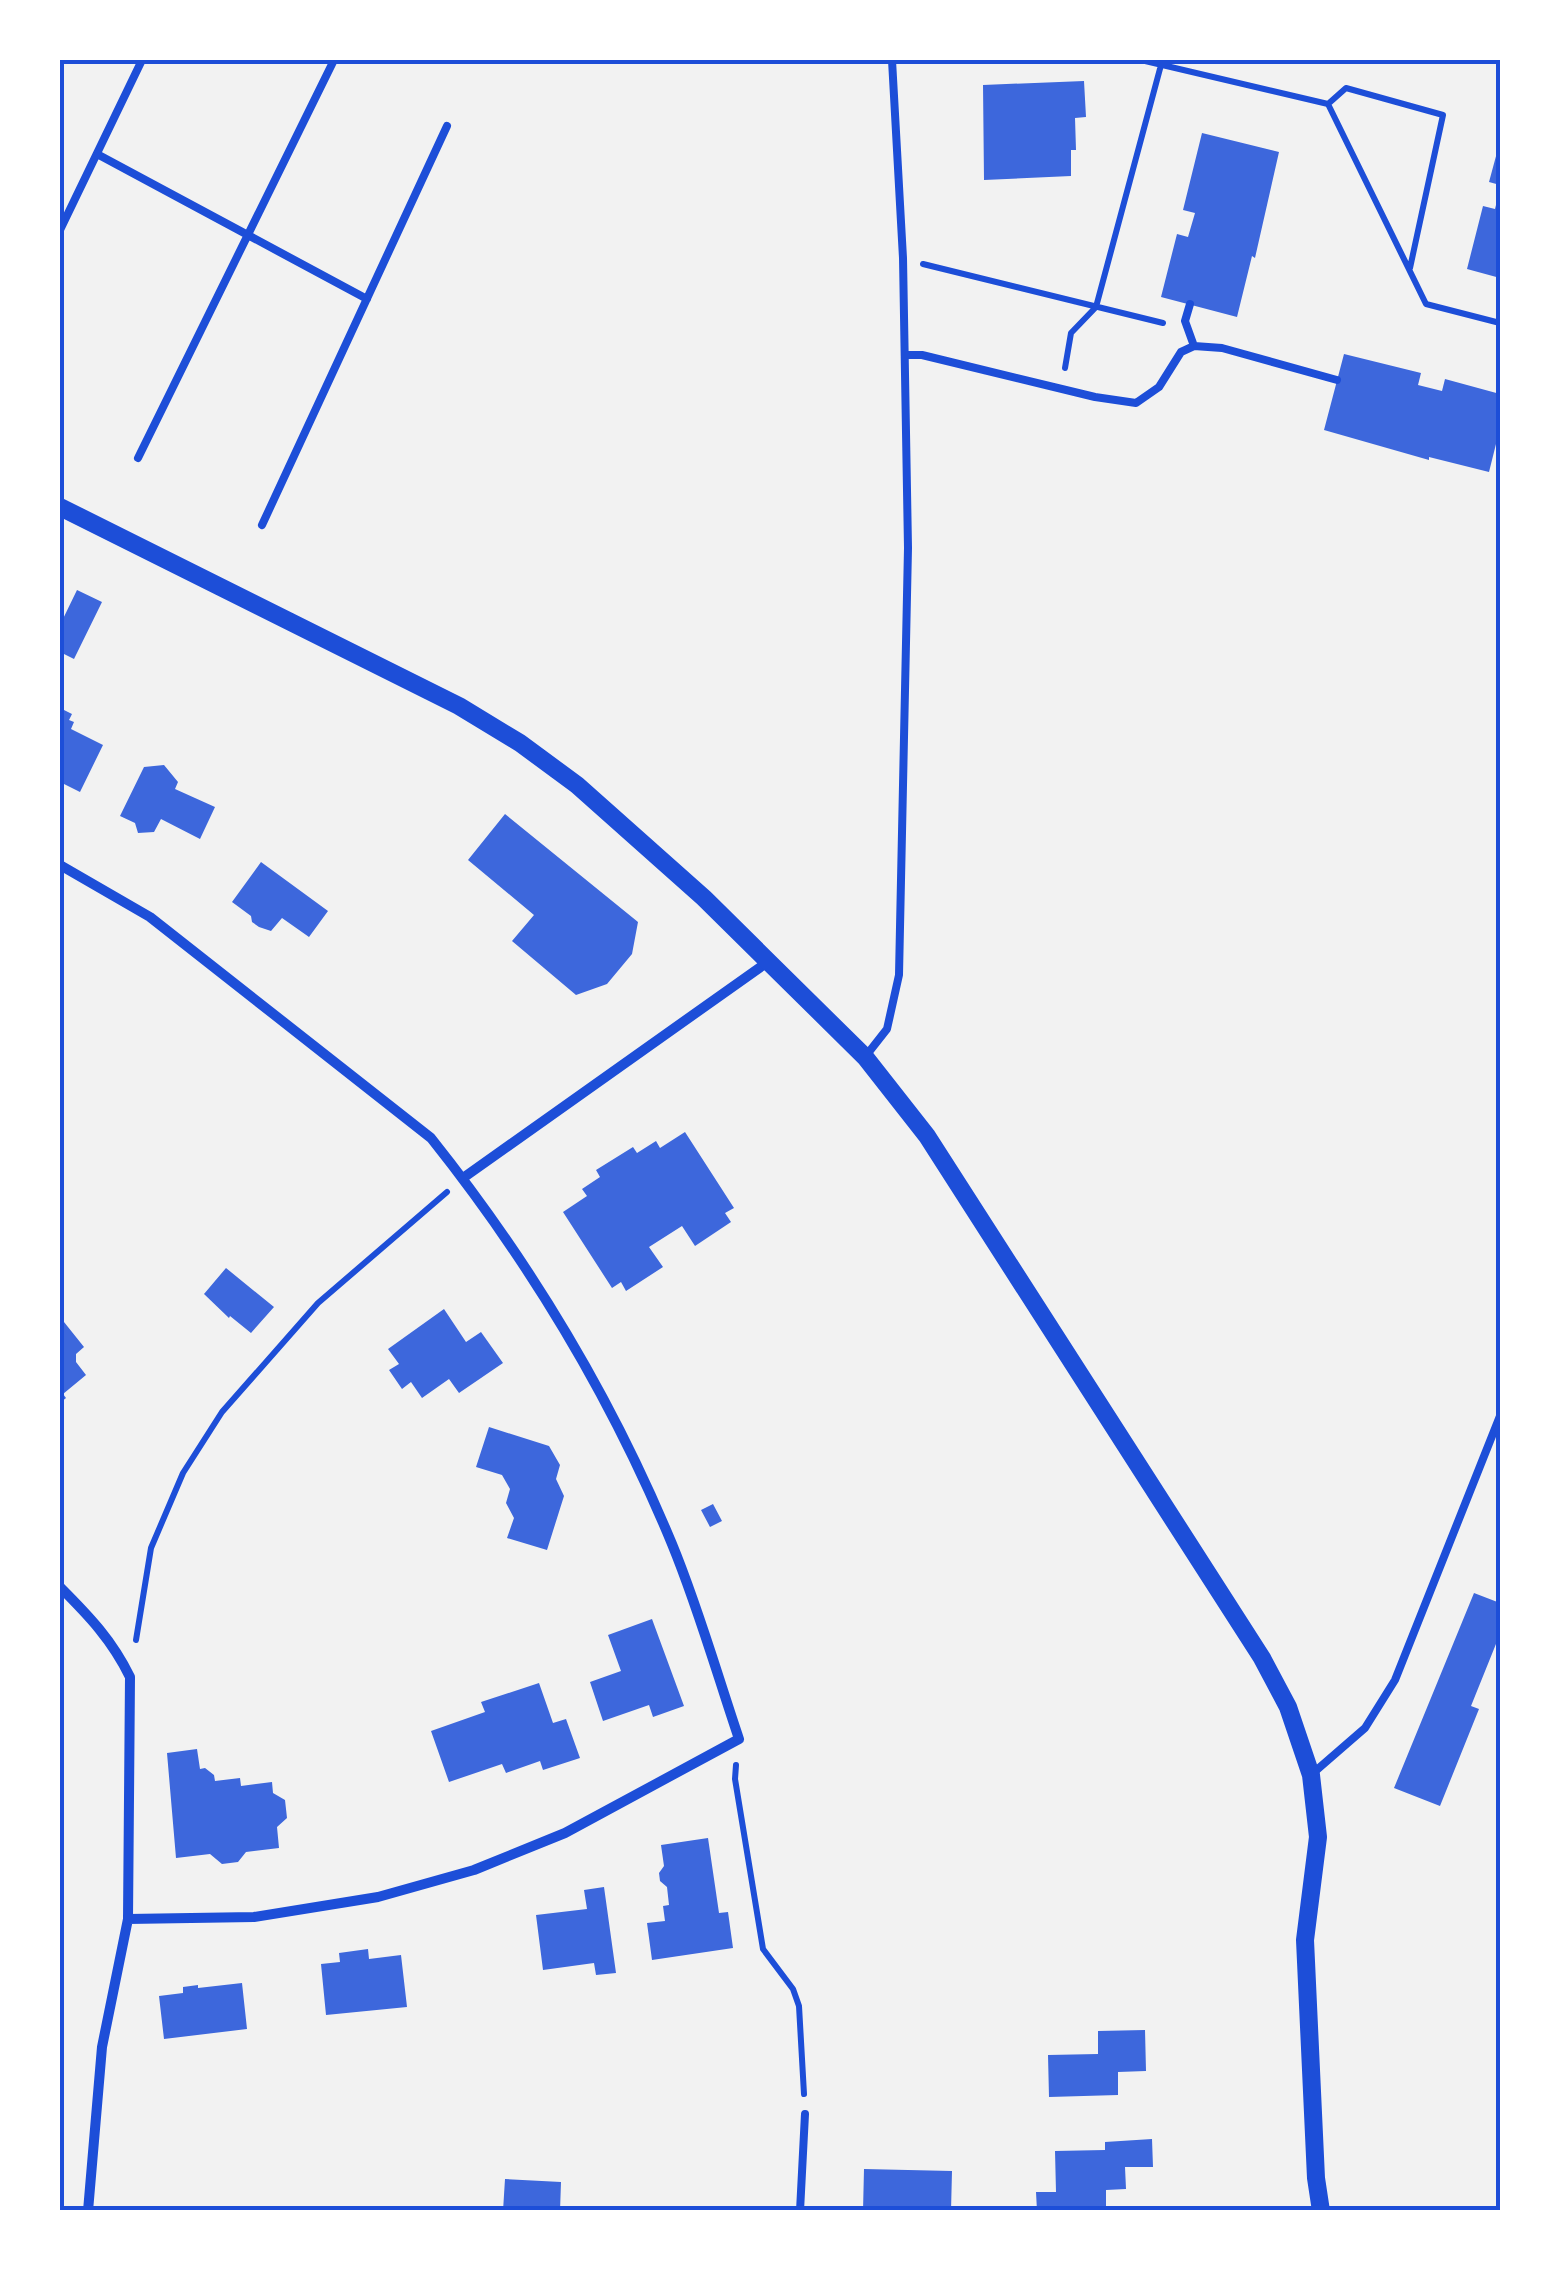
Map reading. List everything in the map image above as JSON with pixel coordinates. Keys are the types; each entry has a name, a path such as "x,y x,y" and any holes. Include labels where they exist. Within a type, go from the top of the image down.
{"street":[{"path":"60,507 442,696 520,743 642,841 770,961 865,1057 927,1136 1262,1658 1288,1707 1311,1776 1318,1837 1305,1940 1320,2211"},
{"path":"60,865 150,916 431,1138 463,1178 546,1299 609,1412 672,1545 739,1739 565,1833 474,1870 378,1898 254,1916 128,1918"},
{"path":"463,1178 770,961"},
{"path":"60,1588 100,1626 130,1677 128,1918 102,2047 88,2211"}],"lane":[{"path":"60,230 142,60"},
{"path":"138,458 334,60"},
{"path":"865,1057 887,1029 900,975 908,548 902,258 892,60"},
{"path":"262,525 447,126"},
{"path":"97,154 367,299"},
{"path":"1190,304 1186,321 1194,346"},
{"path":"905,355 922,355 1136,403 1159,387 1181,352 1194,346 1222,348 1338,380"},
{"path":"1311,1776 1366,1728 1395,1680 1500,1416"},
{"path":"1490,1447 1500,1450"},
{"path":"800,2211 805,2114"}],"path":[{"path":"1141,60 1328,104"},
{"path":"1061,389 1072,334 1096,307 1161,65"},
{"path":"1328,104 1346,88 1444,115 1409,269"},
{"path":"1328,104 1426,304 1500,323"},
{"path":"902,258 1162,323 1186,321"},
{"path":"130,1677 151,1548 183,1473 222,1412 318,1303 463,1178"},
{"path":"739,1739 735,1779 763,1949 793,1989 800,2006 805,2114"}],"building":[{"path":"1084,81 1086,117 1075,118 1076,150 1071,150 1071,176 984,180 983,85"},
{"path":"1202,133 1279,152 1237,317 1161,297 1177,234 1188,237 1195,213 1183,210"},
{"path":"1500,145 1500,185 1489,182"},
{"path":"1499,193 1500,278 1467,269 1483,206 1495,209"},
{"path":"1344,354 1421,373 1418,385 1442,391 1445,379 1500,394 1500,428 1489,472 1429,460 1324,430"},
{"path":"77,590 102,602 74,659 60,652 60,625"},
{"path":"60,708 72,714 71,729 103,745 80,792 60,782"},
{"path":"164,765 178,782 175,789 215,807 200,839 161,819 154,832 138,833 135,823 120,816 144,767"},
{"path":"505,814 638,922 632,954 607,984 576,995 512,941 534,915 468,860"},
{"path":"261,862 328,911 309,937 282,918 271,931 259,927 232,902"},
{"path":"685,1132 734,1208 725,1213 731,1222 695,1246 682,1226 649,1247 663,1267 626,1291 621,1282 612,1288 563,1212 587,1196 582,1189 600,1177 596,1170 633,1147 637,1153 656,1141 660,1148"},
{"path":"226,1268 274,1307 251,1333 204,1294"},
{"path":"444,1309 466,1342 481,1332 503,1363 459,1393 449,1379 422,1398 411,1382 402,1389 389,1370 399,1364 388,1349"},
{"path":"60,1317 84,1347 76,1354 76,1362 86,1375 63,1394 66,1398 60,1403"},
{"path":"489,1427 549,1446 560,1465 556,1479 564,1496 547,1550 507,1538 514,1518 506,1503 510,1489 502,1475 476,1467"},
{"path":"713,1504 722,1521 710,1527 701,1510"},
{"path":"1474,1593 1500,1603 1500,1634 1471,1706 1479,1709 1440,1806 1394,1788"},
{"path":"652,1619 684,1706 653,1717 649,1705 603,1721 590,1682 621,1671 608,1635"},
{"path":"539,1683 553,1723 566,1719 580,1758 543,1770 540,1761 506,1773 502,1764 449,1782 431,1731 485,1712 481,1702"},
{"path":"197,1749 200,1769 214,1775 215,1781 240,1778 241,1786 272,1782 273,1793 285,1800 287,1818 277,1827 279,1848 246,1852 238,1862 222,1864 210,1854 176,1858 167,1753"},
{"path":"708,1838 719,1913 728,1912 733,1948 652,1960 647,1923 665,1921 663,1906 669,1905 667,1887 660,1881 659,1873 664,1866 661,1845"},
{"path":"604,1887 616,1973 596,1975 594,1963 543,1970 536,1915 587,1909 584,1890"},
{"path":"368,1949 369,1959 401,1955 407,2007 326,2015 321,1964 340,1962 339,1953"},
{"path":"242,1983 247,2029 164,2039 159,1996 183,1993 183,1987"},
{"path":"1145,2030 1146,2071 1118,2072 1118,2095 1049,2097 1048,2055 1098,2054 1098,2031"},
{"path":"1152,2139 1153,2167 1125,2167 1126,2189 1106,2190 1106,2211 1037,2211 1036,2192 1056,2192 1055,2151 1105,2150 1105,2142"},
{"path":"864,2169 952,2171 951,2211 863,2211"},
{"path":"505,2179 561,2182 560,2211 503,2211"}]}
